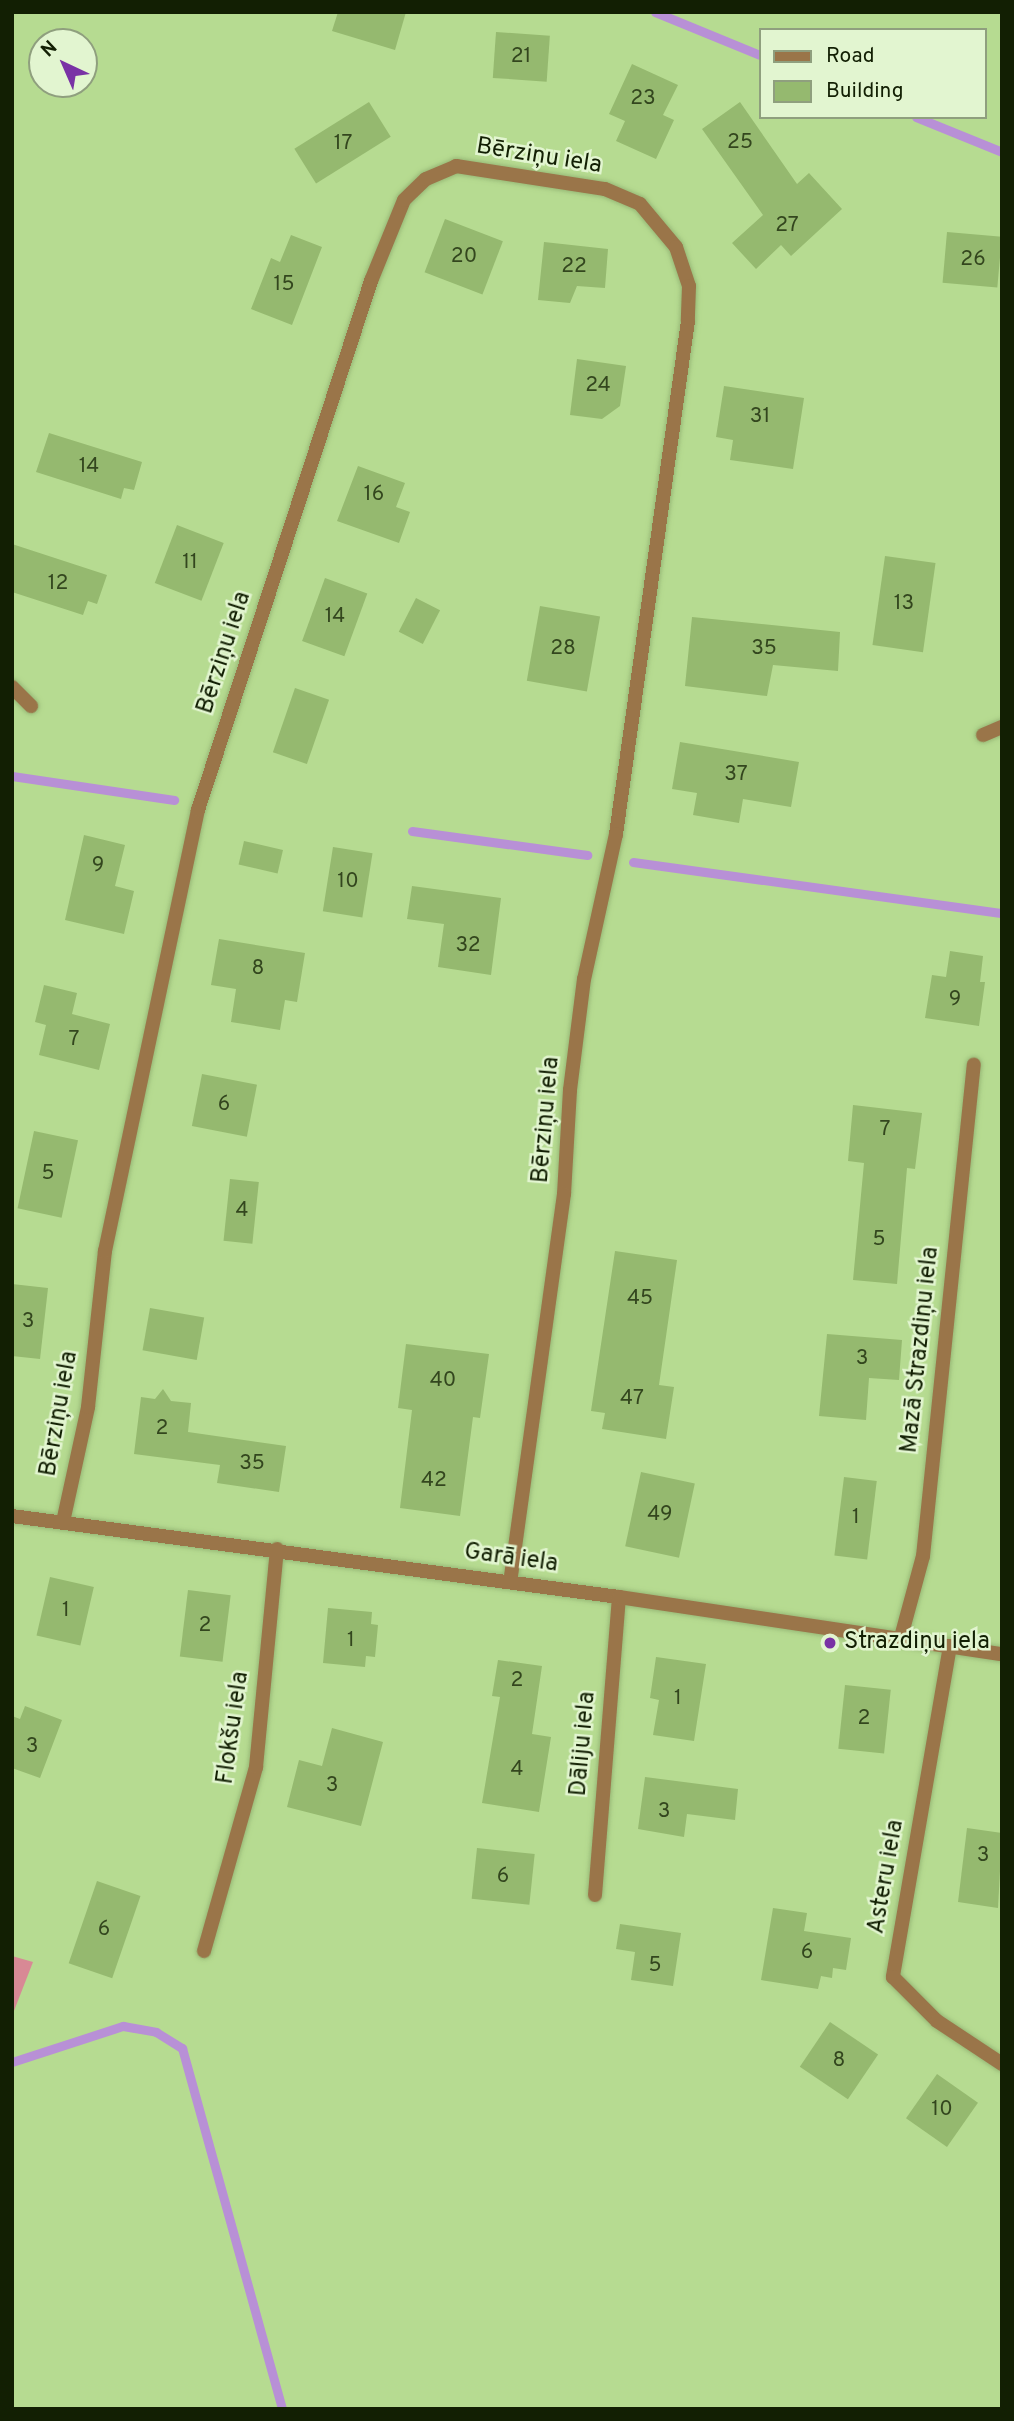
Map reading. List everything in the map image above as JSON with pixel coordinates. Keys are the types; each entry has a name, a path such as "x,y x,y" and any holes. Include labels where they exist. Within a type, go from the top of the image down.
{"street":[{"name":"Bērziņu iela","path":"63,1522 88,1407 105,1251 198,810 334,386 404,200 426,179 456,166 606,190 640,204 676,247 689,286 688,321 618,820 584,979 570,1090 564,1194 510,1581"},
{"path":"12,687 31,706"},
{"path":"983,735 1002,727"},
{"name":"Mazā Strazdiņu iela","path":"901,1637 923,1556 974,1065"},
{"name":"Garā iela","path":"12,1517 510,1581 1002,1654"},
{"name":"Flokšu iela","path":"204,1951 256,1767 277,1549"},
{"name":"Dāliju iela","path":"595,1895 619,1597"},
{"name":"Asteru iela","path":"950,1646 893,1977 937,2021 1002,2064"}],"shaded area":[{"path":"12,1956 33,1962 12,2016"}],"building":[{"path":"338,12 406,12 395,50 332,31"},
{"path":"496,32 550,36 547,82 493,78"},
{"path":"632,64 678,85 663,115 674,120 656,159 616,141 625,121 609,114"},
{"path":"369,102 391,137 316,183 294,149"},
{"path":"740,102 797,184 809,173 842,209 791,256 781,245 756,269 732,243 763,215 702,129"},
{"path":"445,219 503,241 482,294 425,272"},
{"path":"947,232 1002,237 997,288 943,283"},
{"path":"291,235 322,247 292,325 251,309 271,258 280,262"},
{"path":"544,242 608,249 605,288 577,286 570,303 538,300"},
{"path":"577,359 626,366 620,406 602,419 570,415"},
{"path":"724,386 804,398 793,469 730,460 733,440 716,437"},
{"path":"49,433 142,462 134,490 124,488 121,499 36,472"},
{"path":"358,466 405,483 396,507 410,512 399,543 337,521"},
{"path":"177,525 224,543 201,601 155,583"},
{"path":"12,544 107,575 97,604 88,601 83,615 12,592"},
{"path":"885,556 936,563 923,652 872,645"},
{"path":"325,578 367,593 344,656 302,641"},
{"path":"416,598 440,610 423,644 399,632"},
{"path":"540,606 600,617 587,691 527,681"},
{"path":"692,617 840,632 838,671 773,665 767,696 685,686"},
{"path":"295,688 329,700 307,764 273,752"},
{"path":"680,742 799,762 791,807 743,799 739,823 693,815 697,793 672,789"},
{"path":"84,835 125,845 115,886 134,891 124,934 65,920"},
{"path":"244,841 283,850 278,873 239,864"},
{"path":"333,847 373,853 362,917 323,911"},
{"path":"412,886 501,898 491,975 438,967 444,924 407,919"},
{"path":"219,939 305,953 297,1002 285,1000 280,1030 231,1022 236,989 211,985"},
{"path":"950,951 983,956 980,982 985,982 979,1026 925,1018 932,975 946,977"},
{"path":"44,985 77,993 72,1014 110,1024 99,1070 39,1055 46,1025 35,1022"},
{"path":"202,1074 257,1085 247,1137 192,1126"},
{"path":"853,1105 922,1113 915,1169 907,1168 897,1284 853,1280 864,1163 848,1161"},
{"path":"34,1131 78,1140 62,1218 18,1208"},
{"path":"230,1179 259,1182 252,1244 224,1241"},
{"path":"615,1251 677,1260 659,1385 674,1387 666,1439 602,1429 605,1413 591,1411"},
{"path":"12,1284 48,1288 40,1359 12,1356"},
{"path":"150,1308 204,1318 197,1360 143,1350"},
{"path":"827,1334 902,1340 899,1380 869,1378 866,1420 819,1416"},
{"path":"406,1344 489,1354 480,1418 473,1417 460,1516 400,1508 412,1410 398,1408"},
{"path":"163,1389 171,1401 191,1403 188,1432 286,1446 279,1492 217,1483 220,1465 134,1454 141,1397 155,1399"},
{"path":"641,1472 695,1483 679,1558 625,1546"},
{"path":"844,1477 877,1481 867,1559 834,1555"},
{"path":"50,1577 94,1587 80,1646 37,1635"},
{"path":"188,1590 231,1595 223,1662 180,1657"},
{"path":"328,1608 372,1612 371,1624 378,1625 375,1657 366,1656 365,1667 323,1663"},
{"path":"656,1657 706,1664 694,1741 653,1735 659,1700 650,1698"},
{"path":"498,1660 542,1666 532,1734 551,1737 539,1812 482,1803 500,1697 492,1696"},
{"path":"845,1685 891,1690 884,1753 838,1749"},
{"path":"25,1706 62,1720 40,1778 12,1768 12,1716 20,1719"},
{"path":"332,1728 383,1742 361,1826 287,1807 299,1760 322,1766"},
{"path":"645,1777 738,1789 735,1820 687,1814 684,1837 638,1829"},
{"path":"967,1828 1002,1833 998,1908 958,1902"},
{"path":"477,1848 535,1854 529,1905 472,1899"},
{"path":"97,1881 140,1896 112,1978 69,1963"},
{"path":"773,1908 807,1913 804,1931 851,1938 846,1970 833,1968 832,1978 821,1976 818,1989 761,1980"},
{"path":"620,1924 681,1933 673,1986 631,1980 635,1952 616,1949"},
{"path":"830,2022 878,2054 848,2099 800,2067"},
{"path":"937,2074 978,2103 947,2147 906,2118"}],"waterway":[{"path":"655,12 758,54"},
{"path":"921,119 1002,152"},
{"path":"12,776 174,800"},
{"path":"412,831 587,855"},
{"path":"633,862 1002,913"},
{"path":"12,2062 123,2026 156,2032 182,2048 282,2409"}],"place":[{"name":"Strazdiņu iela","path":"830,1643"}]}
